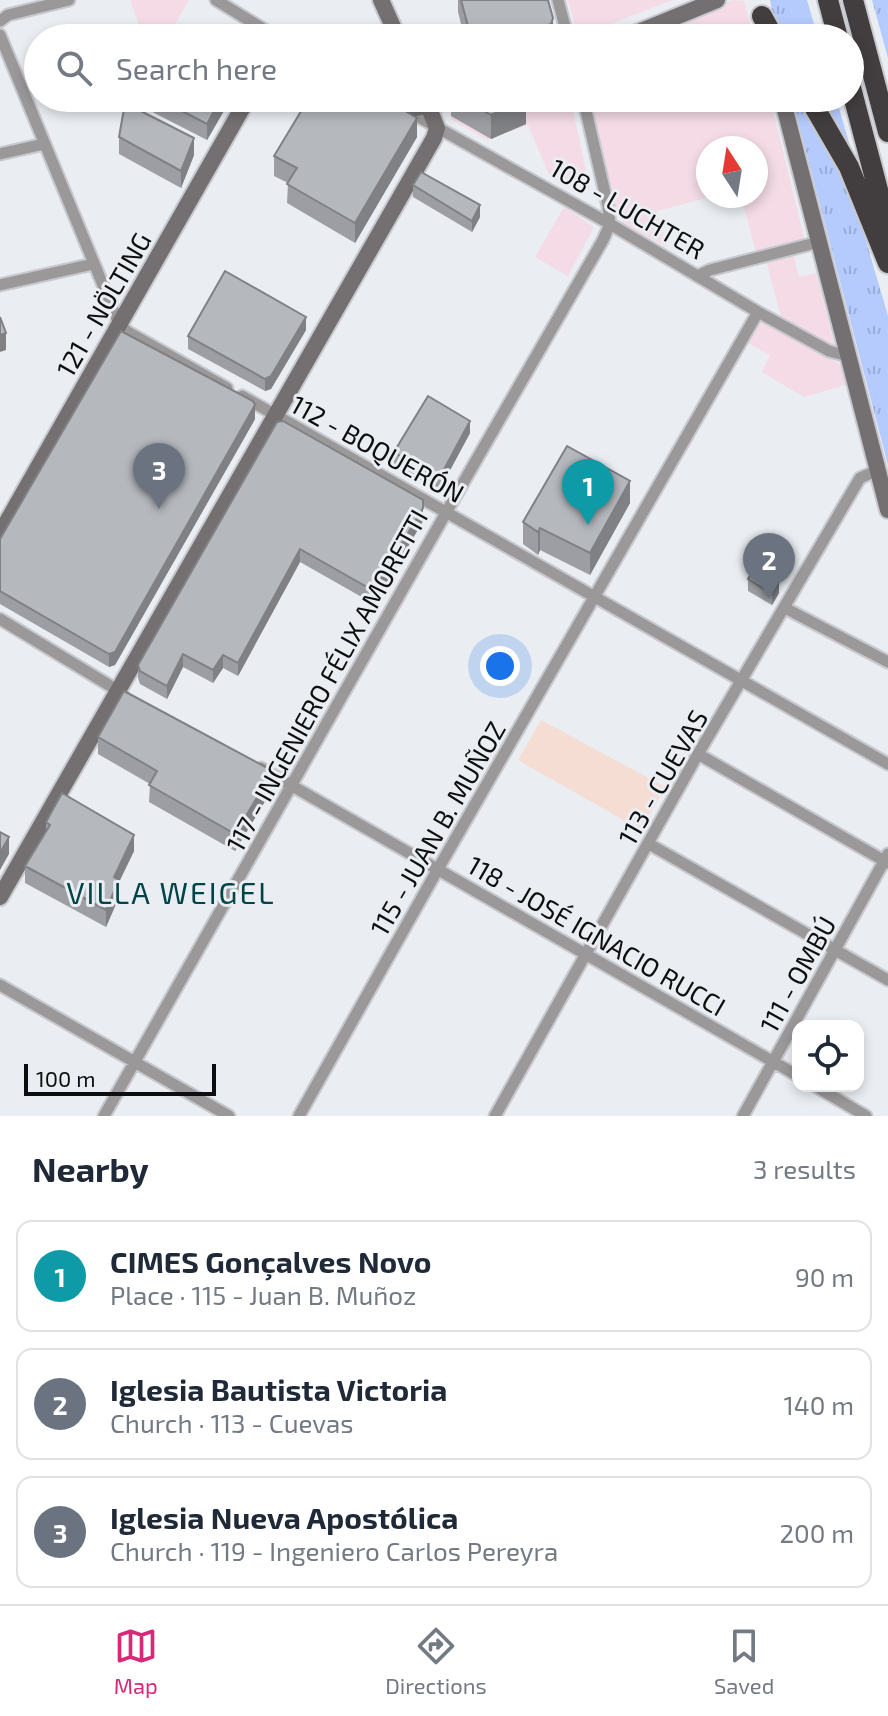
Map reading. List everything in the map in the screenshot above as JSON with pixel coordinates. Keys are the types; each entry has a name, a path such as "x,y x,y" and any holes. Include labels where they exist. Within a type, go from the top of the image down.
{"highway":[{"path":"828,0 834,24"},
{"path":"853,0 859,24"},
{"path":"864,41 888,132"},
{"path":"817,112 849,167 888,263"},
{"path":"857,112 888,228"}],"street":[{"path":"0,21 8,15 69,0"},
{"path":"216,0 255,24"},
{"path":"381,0 392,24"},
{"path":"558,0 564,24"},
{"path":"658,24 717,0"},
{"path":"0,35 24,94"},
{"path":"31,112 119,324"},
{"name":"121 - NÖLTING","path":"0,534 240,112"},
{"name":"108 - LUCHTER","path":"409,112 610,224 758,312 829,351 848,356"},
{"path":"0,897 123,694 437,128 431,112"},
{"path":"586,112 610,224"},
{"path":"786,112 888,510"},
{"path":"0,154 44,144"},
{"name":"117 - INGENIERO FÉLIX AMORETTI","path":"104,1116 610,224"},
{"path":"697,276 819,242"},
{"path":"0,285 93,264"},
{"name":"115 - JUAN B. MUÑOZ","path":"299,1116 758,312"},
{"name":"112 - BOQUERÓN","path":"119,324 128,332 888,764"},
{"name":"113 - CUEVAS","path":"495,1116 698,754 860,478 878,470"},
{"path":"785,608 888,662"},
{"path":"0,619 123,694"},
{"path":"698,754 887,859"},
{"name":"118 - JOSÉ IGNACIO RUCCI","path":"252,763 792,1072"},
{"path":"649,844 888,980"},
{"name":"111 - OMBÚ","path":"743,1116 887,859"},
{"path":"0,985 229,1116"},
{"path":"825,1092 866,1116"}],"shaded area":[{"path":"130,0 189,0 175,24 139,24"},
{"path":"568,0 672,0 610,24 575,24"},
{"path":"733,0 744,1 750,24 674,24"},
{"path":"452,112 573,112 590,188 581,194 550,177 528,125 487,140 451,119"},
{"path":"593,112 773,112 804,237 756,252 744,208 768,208 768,136 696,136 696,201 657,211 667,247 624,224 619,217"},
{"path":"564,207 594,227 568,276 535,257"},
{"path":"793,253 799,277 816,273 832,345 782,321 766,260"},
{"path":"759,320 839,364 847,374 849,384 804,397 762,372 770,355 743,340"},
{"path":"541,720 665,787 641,830 518,760"}],"green space":[{"path":"770,0 807,0 814,24 777,24"},
{"path":"872,0 888,0 888,58"},
{"path":"796,112 811,112 838,160 862,227 888,316 888,465"},
{"path":"827,112 840,112 850,146 846,147"}],"building":[{"path":"461,0 548,0 553,18 551,24 467,24"},
{"path":"123,112 143,112 194,138 181,171 119,137"},
{"path":"184,112 213,112 207,124"},
{"path":"301,112 407,112 417,118 355,223 287,184 297,168 274,156"},
{"path":"421,172 480,205 472,221 413,185"},
{"path":"225,271 306,317 271,376 265,379 188,336"},
{"path":"0,317 6,333 0,335"},
{"path":"121,331 253,401 255,405 115,652 109,654 0,591 0,539"},
{"path":"428,396 470,421 441,475 434,477 394,452"},
{"path":"283,421 423,500 423,508 374,591 300,549 238,663 223,655 213,670 183,654 167,686 140,671 138,665 277,422"},
{"path":"567,446 630,481 590,553 540,528 538,532 523,522"},
{"path":"754,569 779,582 772,594 748,579"},
{"path":"124,691 273,771 235,834 149,785 157,771 98,737"},
{"path":"62,793 134,835 114,877 119,880 106,910 25,866 50,825 46,822"},
{"path":"0,832 9,837 0,853"}],"place":[{"name":"Iglesia Nueva Apostólica","path":"159,509"},
{"name":"CIMES Gonçalves Novo","path":"588,525"},
{"name":"Iglesia Bautista Victoria","path":"769,599"}],"district":[{"name":"VILLA WEIGEL","path":"171,892"}]}
